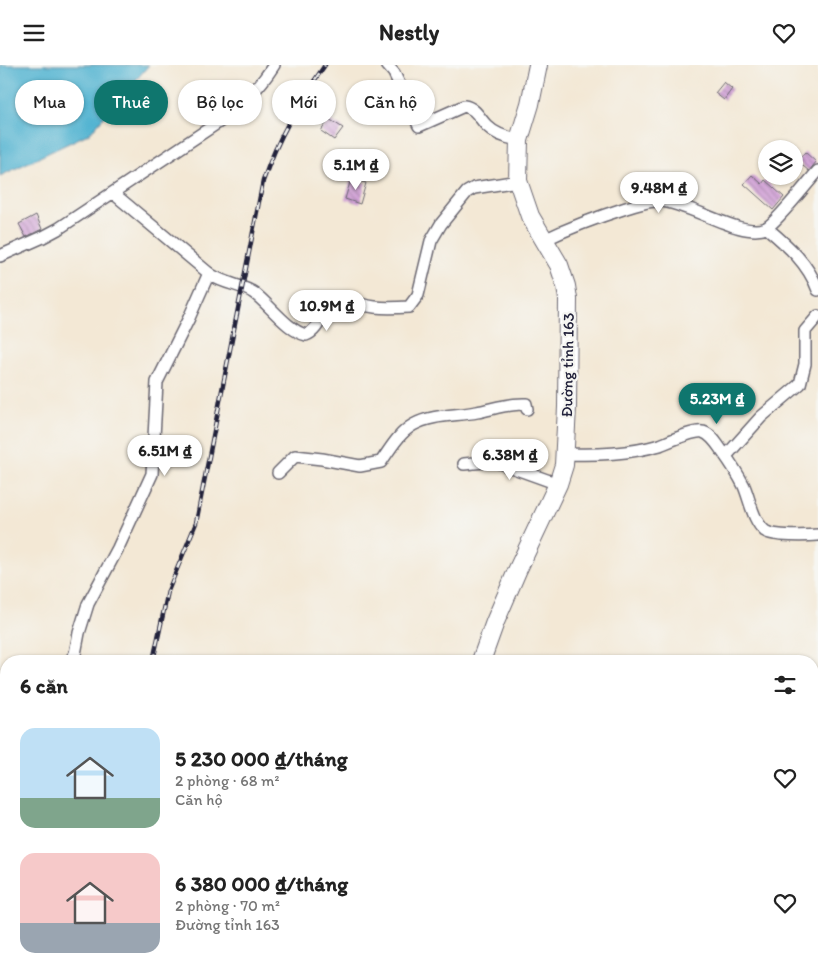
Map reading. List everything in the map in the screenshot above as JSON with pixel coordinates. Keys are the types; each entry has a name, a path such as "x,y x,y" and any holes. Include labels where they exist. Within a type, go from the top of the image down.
{"main road":[{"name":"Đường tỉnh 163","path":"484,655 495,622 517,571 558,484 566,454 568,299 566,286 561,271 530,215 518,181 519,140 530,104 538,65"}],"street":[{"path":"0,256 43,237 113,193 242,104 258,89 274,65"},
{"path":"387,65 394,73 419,126 464,106 470,107 475,111 487,127 495,132 504,137 519,140"},
{"path":"544,240 578,224 653,201 671,203 742,228 757,229 767,227 780,215 818,171"},
{"path":"113,193 209,273 220,281 254,292 295,330 306,335 311,333 326,308 337,298 341,297 367,307 409,307 418,295 431,241 441,224 467,192 474,188 518,181"},
{"path":"767,227 790,247 804,264 818,290"},
{"path":"74,655 88,604 118,548 152,474 156,381 189,318 209,273"},
{"path":"726,456 761,417 800,384 805,363 805,331 818,316"},
{"path":"278,473 294,456 322,459 360,467 381,462 395,441 412,425 427,419 476,412 516,403 526,404 527,409"},
{"path":"566,454 619,454 632,452 696,432 703,432 714,439 726,456 744,486 756,517 765,530 773,533 818,535"},
{"path":"464,464 494,461 558,484"}],"water":[{"path":"0,65 149,65 136,80 94,80 94,125 97,125 90,133 0,176"}],"building":[{"path":"724,82 732,89 724,100 715,93"},
{"path":"336,124 343,128 334,140 321,131 325,125"},
{"path":"805,152 816,162 809,171 803,166 803,154"},
{"path":"752,175 758,180 758,185 771,185 784,197 773,210 744,184"},
{"path":"351,179 366,183 360,204 345,199"},
{"path":"36,215 42,229 26,237 19,224"}],"railway":[{"path":"154,655 168,591 196,523 263,181 290,120 325,65"}]}
